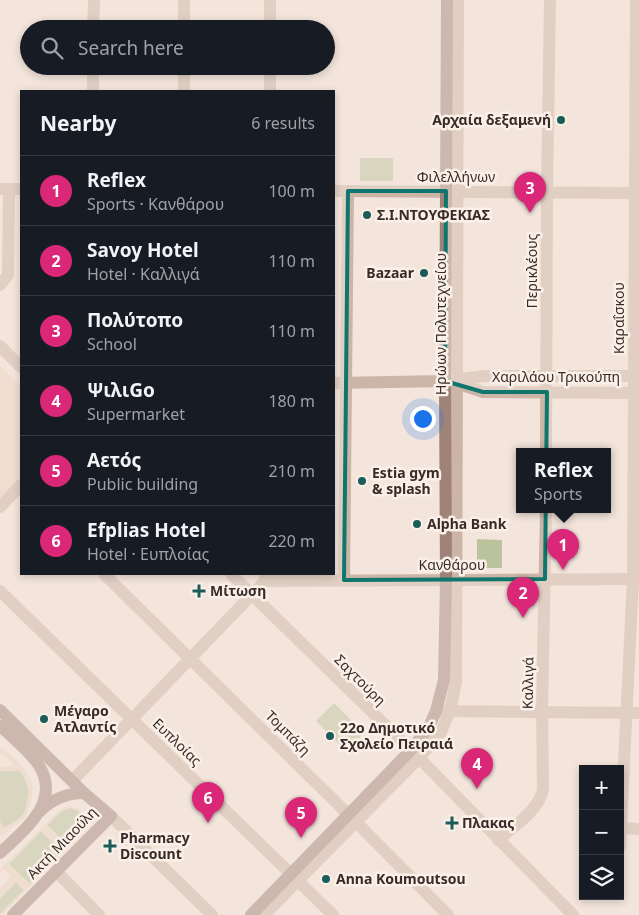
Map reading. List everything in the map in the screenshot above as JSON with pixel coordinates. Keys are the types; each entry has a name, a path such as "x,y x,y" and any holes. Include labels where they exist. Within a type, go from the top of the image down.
{"main road":[{"name":"Ηρώων Πολυτεχνείου","path":"414,755 436,711 444,680 451,580 452,381 448,0"},
{"name":"Ακτή Μιαούλη","path":"0,710 110,816 13,915"},
{"name":"Ακτή Μιαούλη","path":"0,726 38,764 46,786 46,794 40,811"},
{"path":"252,915 295,878 414,755"},
{"name":"Ακτή Μιαούλη","path":"0,853 46,805 61,797 84,792"}],"street":[{"path":"93,20 94,0"},
{"path":"184,0 184,20"},
{"path":"270,0 270,20"},
{"name":"Ηρώων Πολυτεχνείου","path":"451,191 458,0"},
{"name":"Περικλέους","path":"547,392 547,192 550,0"},
{"name":"Καραΐσκου","path":"624,810 633,713 636,579 636,0"},
{"path":"93,75 93,90"},
{"path":"184,75 184,90"},
{"path":"270,75 270,90"},
{"path":"0,285 8,275 10,189"},
{"name":"Φιλελλήνων","path":"335,191 636,192"},
{"path":"344,580 340,383 348,191"},
{"path":"0,346 20,365"},
{"name":"Χαριλάου Τρικούπη","path":"340,383 452,381 484,376 636,376"},
{"name":"Χαριλάου Τρικούπη","path":"452,381 483,392 636,393"},
{"path":"546,448 547,392"},
{"path":"0,507 20,489"},
{"name":"Καλλιγά","path":"498,840 532,810 543,790 542,711 546,513"},
{"name":"Τομπάζη","path":"105,575 448,915"},
{"name":"Σαχτούρη","path":"232,575 572,915"},
{"path":"72,780 252,594 265,578"},
{"name":"Κανθάρου","path":"265,578 344,580 636,579"},
{"name":"Ηρώων Πολυτεχνείου","path":"414,755 441,732 450,711 456,682 451,580"},
{"name":"Ευπλοίας","path":"0,591 333,915"},
{"path":"436,711 633,713"},
{"path":"110,816 212,915"},
{"path":"624,828 639,829"},
{"path":"56,871 99,915"},
{"path":"264,915 295,878"}],"highlighted area":[{"path":"348,191 446,191 445,381 483,392 547,392 545,579 344,580"}],"green space":[{"path":"360,158 393,158 393,181 360,181"},
{"path":"477,539 502,540 502,568 477,568"},
{"path":"334,703 364,733 346,751 316,721"},
{"path":"0,771 20,771 26,782 29,794 25,812 18,820 4,828 0,822"},
{"path":"70,808 78,810 83,815 85,822 81,832 67,845 47,825 62,811"},
{"path":"41,831 62,851 30,884 9,864"},
{"path":"16,882 24,890 0,914 0,898"}],"shaded area":[{"path":"0,366 20,385 20,483 0,503"},
{"path":"0,747 7,751 21,765 30,777 33,786 31,802 25,818 0,837 0,822 4,828 20,818 25,811 29,791 27,781 20,771 0,771 0,767 15,765 0,753"},
{"path":"70,806 80,809 86,817 86,827 0,915 24,890 16,882 0,898 0,888 11,877 3,869 0,872 0,869 61,809","holes":["70,808 82,814 85,822 82,831 67,845 47,825 62,811","41,831 61,851 29,884 9,864"]}],"place":[{"name":"Αρχαία δεξαμενή","path":"561,120"},
{"name":"Πολύτοπο","path":"530,213"},
{"name":"Σ.Ι.ΝΤΟΥΦΕΚΙΑΣ","path":"367,215"},
{"name":"Bazaar","path":"424,273"},
{"name":"Estia gym & splash","path":"362,481"},
{"name":"Alpha Bank","path":"417,524"},
{"name":"Reflex","path":"563,570"},
{"name":"Μίτωση","path":"199,591"},
{"name":"Savoy Hotel","path":"523,618"},
{"name":"Μέγαρο Ατλαντίς","path":"44,719"},
{"name":"22ο Δημοτικό Σχολείο Πειραιά","path":"330,736"},
{"name":"ΨιλιGo","path":"477,789"},
{"name":"Efplias Hotel","path":"208,823"},
{"name":"Πλακας","path":"452,823"},
{"name":"Αετός","path":"301,838"},
{"name":"Pharmacy Discount","path":"110,846"},
{"name":"Anna Koumoutsou","path":"326,879"}]}
